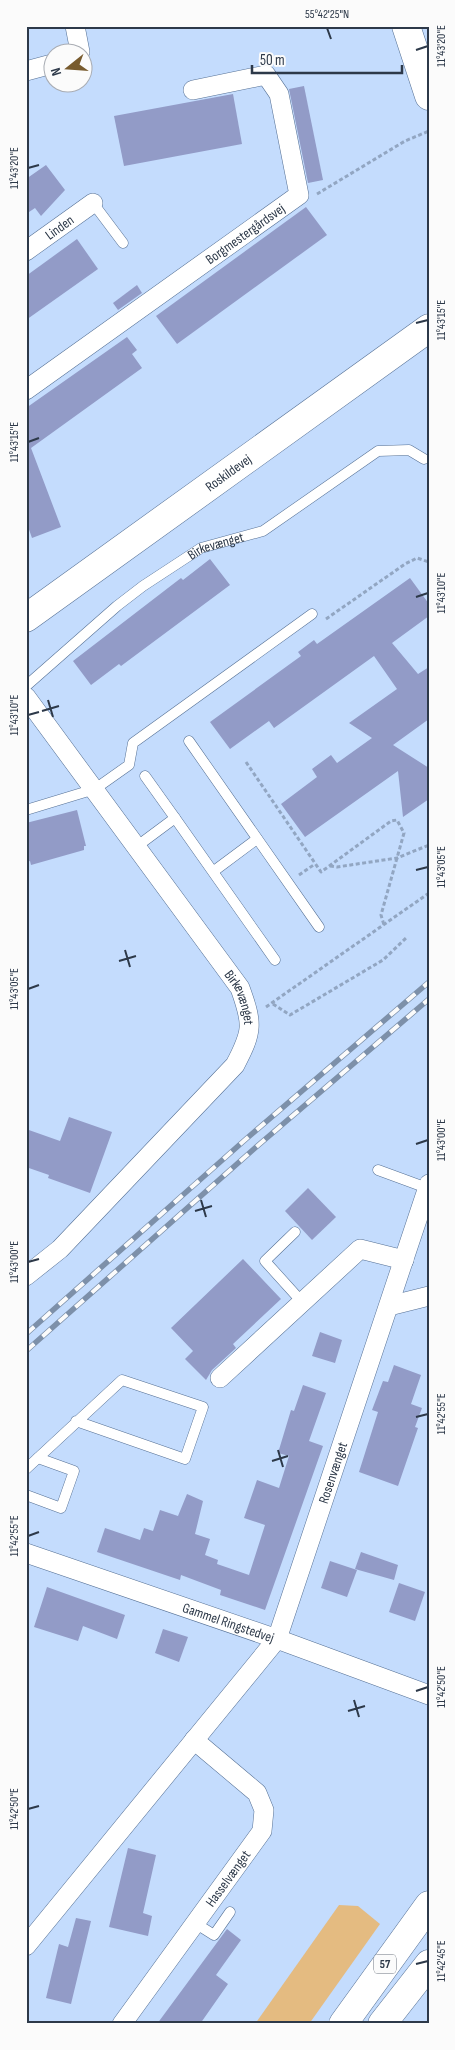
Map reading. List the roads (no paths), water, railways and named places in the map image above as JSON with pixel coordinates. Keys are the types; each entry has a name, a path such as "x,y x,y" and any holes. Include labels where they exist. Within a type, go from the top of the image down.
{"street":[{"path":"75,26 78,42"},
{"path":"406,26 429,96"},
{"path":"26,71 42,67"},
{"name":"Borgmestergårdsvej","path":"26,390 299,195 279,94 266,75 193,90"},
{"name":"Linden","path":"26,251 93,202"},
{"name":"Roskildevej","path":"29,610 429,328"},
{"name":"Birkevænget","path":"26,697 240,988 249,1014 250,1038 235,1065 60,1249 26,1276"},
{"name":"Rosenvænget","path":"277,1639 428,1186"},
{"path":"220,1378 360,1249 404,1260"},
{"path":"389,1306 429,1296"},
{"name":"Gammel Ringstedvej","path":"26,1553 277,1639 429,1695"},
{"path":"26,1946 277,1639"},
{"name":"Hasselvænget","path":"122,2024 262,1830 264,1810 257,1794 194,1740"},
{"name":"57","path":"343,2024 429,1905"},
{"name":"57","path":"382,2024 429,1964"}],"lane":[{"path":"93,202 123,242"},
{"name":"Birkevænget","path":"26,686 117,606 143,586 201,548 263,531 378,451 409,450 424,459"},
{"path":"26,810 95,789 129,765 132,743 312,614"},
{"path":"189,741 319,927"},
{"path":"145,776 214,871 275,960"},
{"path":"136,847 176,818"},
{"path":"214,871 257,839"},
{"path":"378,1170 428,1186"},
{"path":"295,1232 265,1261 302,1302"},
{"path":"26,1469 76,1421 122,1380 203,1407 185,1459 76,1421"},
{"path":"26,1495 61,1508 74,1471 38,1458"},
{"path":"195,1923 214,1935 230,1912"}],"railway":[{"path":"26,1334 246,1139 429,982"},
{"path":"26,1351 255,1148 429,999"}]}
